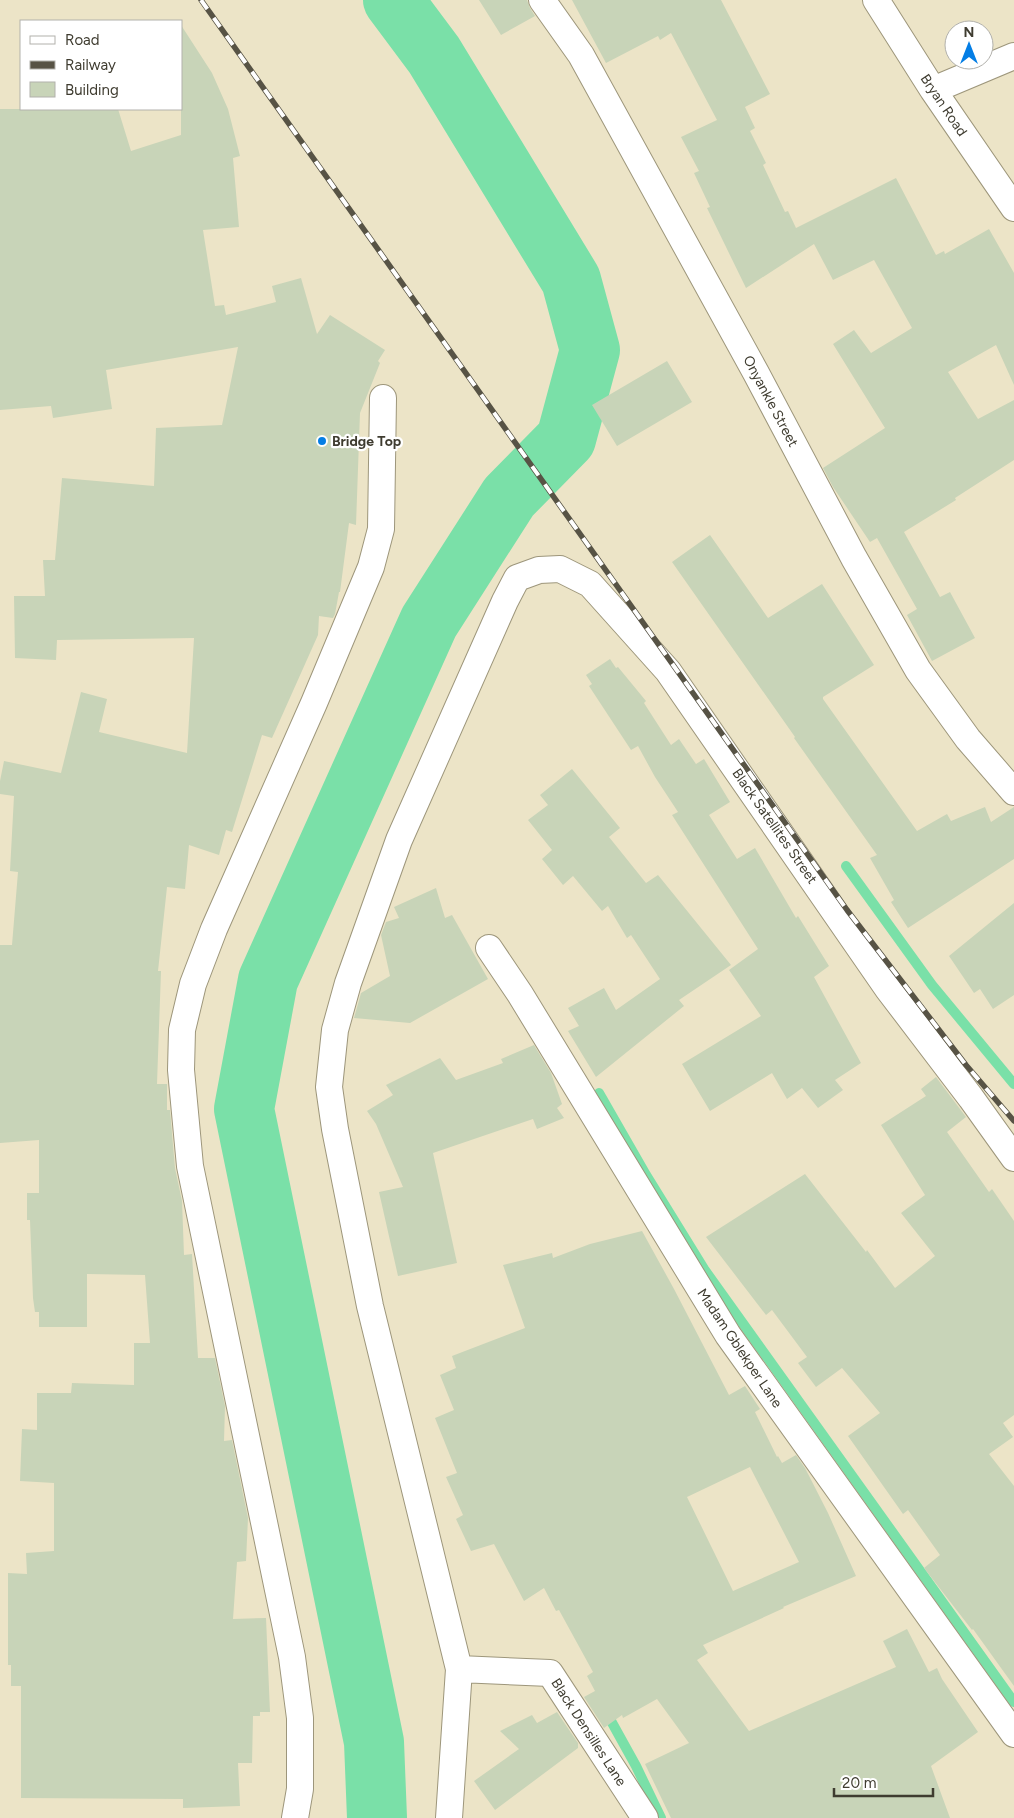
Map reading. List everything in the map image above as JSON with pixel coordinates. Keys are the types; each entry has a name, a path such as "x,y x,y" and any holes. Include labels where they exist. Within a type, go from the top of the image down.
{"street":[{"name":"Onyankle Street","path":"542,0 580,55 756,374 854,558 918,670 968,739 1014,792"},
{"name":"Bryan Road","path":"876,0 933,90 1014,208"},
{"path":"933,90 1014,56"},
{"path":"295,1818 300,1789 300,1718 288,1638 190,1166 181,1070 182,1030 193,984 214,929 371,567 381,529 383,398"},
{"name":"Black Satellites Street","path":"449,1818 458,1669 370,1306 329,1088 335,1030 348,983 399,840 517,578 539,570 560,569 590,584 668,671 888,989 1014,1158"},
{"name":"Madam Gblekper Lane","path":"489,948 520,994 728,1335 1014,1734"},
{"name":"Black Densilles Lane","path":"458,1669 550,1673 645,1818"}],"building":[{"path":"479,0 527,0 535,16 501,35"},
{"path":"572,0 721,0 770,94 745,107 755,128 750,131 766,163 763,165 785,212 788,211 796,228 896,178 936,255 944,251 945,254 989,229 1014,273 1014,385 996,345 948,372 978,419 1014,400 1014,460 955,498 956,500 904,532 940,597 950,592 975,638 932,661 907,615 917,609 877,538 870,542 833,487 823,468 885,428 833,344 854,330 871,353 912,328 874,260 833,280 814,244 746,288 707,208 710,207 694,173 699,171 681,137 717,120 671,33 660,40 658,36 606,63"},
{"path":"182,27 212,73 228,109 240,156 233,158 239,227 203,230 215,306 224,305 226,315 276,302 272,286 301,278 317,334 330,315 385,350 378,361 380,363 360,413 356,525 349,523 340,592 335,614 333,618 319,616 318,635 272,738 262,735 232,832 226,830 219,855 189,845 185,889 167,887 158,971 161,971 157,1084 167,1084 167,1110 170,1110 175,1168 182,1201 184,1255 192,1254 198,1358 215,1358 225,1406 224,1441 232,1440 248,1518 246,1561 237,1562 233,1619 266,1618 270,1712 260,1712 260,1716 253,1716 252,1763 238,1763 240,1806 183,1808 183,1799 21,1798 21,1686 11,1686 11,1665 8,1665 8,1573 27,1574 26,1553 54,1551 54,1483 20,1481 22,1429 37,1430 37,1393 71,1393 72,1383 134,1385 134,1343 150,1343 145,1275 87,1274 87,1327 39,1327 39,1312 35,1312 33,1298 30,1220 27,1220 27,1193 39,1193 39,1140 0,1143 0,945 12,945 18,872 10,871 14,796 0,794 0,781 4,761 61,773 81,692 107,699 99,732 187,753 194,638 57,640 56,660 15,658 14,596 45,596 43,560 55,560 62,478 154,486 156,428 222,425 238,347 106,370 112,409 53,418 51,406 0,410 0,109 118,110 131,151 181,135"},
{"path":"667,361 692,402 617,446 592,405"},
{"path":"710,535 768,618 822,584 874,665 823,697 823,699 917,831 947,814 951,821 985,807 991,822 1014,807 1014,859 908,928 891,902 894,900 870,858 877,855 672,562"},
{"path":"610,659 646,701 644,703 671,745 679,739 696,764 704,759 730,802 709,815 737,859 755,848 796,918 798,916 829,966 814,977 861,1063 835,1080 843,1090 818,1108 802,1088 787,1099 772,1073 710,1111 682,1064 761,1016 729,970 758,949 672,815 678,812 655,777 638,746 631,750 589,686 592,684 586,675"},
{"path":"572,769 620,828 609,837 646,883 658,875 731,965 679,1000 684,1006 596,1077 568,1031 579,1026 568,1008 604,988 616,1010 660,979 631,935 627,938 608,906 602,911 573,876 563,885 542,859 552,850 528,820 548,805 540,795"},
{"path":"436,888 445,918 452,915 488,979 410,1023 354,1018 361,993 390,976 381,935 386,922 399,918 394,907"},
{"path":"1014,903 1014,995 993,1009 980,989 974,993 949,956"},
{"path":"534,1045 551,1073 562,1104 557,1108 564,1118 537,1129 533,1119 433,1153 457,1263 398,1276 379,1192 403,1187 376,1124 367,1111 393,1095 386,1085 440,1058 456,1080 503,1063 501,1059"},
{"path":"936,1077 966,1117 947,1132 989,1192 992,1189 1014,1221 1014,1415 1003,1423 1013,1437 989,1454 1014,1486 1014,1686 973,1629 924,1568 940,1555 908,1510 903,1514 848,1436 880,1413 842,1368 816,1387 798,1363 807,1357 772,1310 766,1315 706,1237 805,1174 866,1252 867,1250 895,1288 935,1256 901,1213 925,1195 881,1125 926,1096 921,1089"},
{"path":"642,1231 729,1395 745,1386 760,1409 755,1412 777,1457 782,1463 796,1455 805,1468 828,1513 856,1576 783,1607 703,1645 708,1653 697,1660 749,1731 896,1667 883,1641 907,1629 929,1672 937,1668 942,1679 978,1732 931,1766 950,1818 671,1818 645,1764 689,1743 657,1699 623,1718 622,1715 604,1728 584,1697 595,1691 587,1676 593,1672 559,1610 556,1611 544,1588 524,1601 494,1544 471,1551 456,1519 463,1515 446,1477 457,1473 435,1418 454,1410 440,1375 456,1368 452,1356 525,1328 503,1265 552,1253 553,1258 590,1244","holes":["750,1467 799,1562 733,1591 687,1497"]},
{"path":"557,1712 578,1743 578,1748 495,1810 474,1781 519,1749 500,1731 532,1715 537,1723"}],"waterway":[{"path":"377,1818 374,1742 244,1109 268,980 429,622 509,497 566,439 590,350 571,280 434,55 393,0"},
{"path":"846,866 932,985 1014,1084"},
{"path":"599,1093 646,1175 704,1269 1014,1702"},
{"path":"605,1710 636,1766 661,1818"}],"railway":[{"path":"201,0 847,910 966,1065 1014,1121"}],"place":[{"name":"Bridge Top","path":"322,441"}]}
